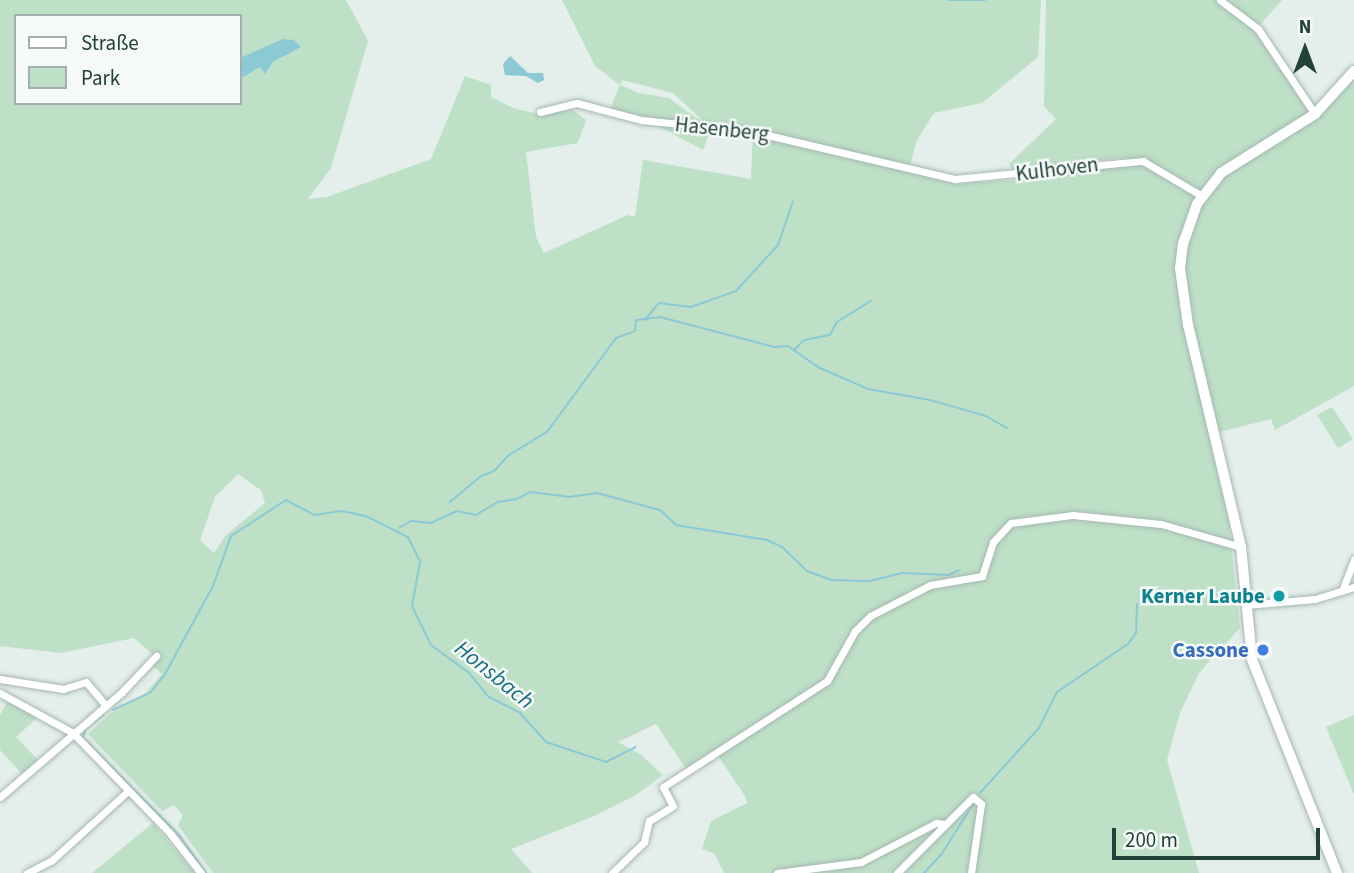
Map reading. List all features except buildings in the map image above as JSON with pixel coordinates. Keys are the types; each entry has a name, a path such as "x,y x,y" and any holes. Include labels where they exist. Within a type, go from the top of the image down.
{"street":[{"path":"1220,0 1258,29 1315,114"},
{"path":"1337,873 1256,673 1241,547 1181,279 1185,236 1202,196 1221,173 1315,114 1354,71"},
{"name":"Hasenberg","path":"540,112 577,103 640,120 770,134 904,165"},
{"name":"Kulhoven","path":"904,165 967,180 1143,161 1202,196"},
{"path":"612,873 644,842 649,821 673,806 663,787 827,681 855,631 870,616 930,585 982,576 993,541 1011,523 1073,515 1161,524 1241,547"},
{"path":"1342,591 1354,559"},
{"path":"1246,605 1315,599 1354,587"},
{"path":"0,797 106,706 156,656"},
{"path":"0,680 63,689 86,682 106,706"},
{"path":"0,694 74,733 201,873"},
{"path":"27,873 51,861 128,791"},
{"path":"897,873 967,801 980,801 971,873"},
{"path":"777,873 861,862 936,823 945,824"}],"green space":[{"path":"0,0 346,0 368,41 331,168 308,199 327,197 431,159 465,76 491,85 491,97 513,108 538,114 569,107 586,120 578,143 526,152 536,237 544,253 628,215 635,217 643,160 751,179 753,127 703,121 673,93 622,80 620,85 595,66 562,0 1041,0 1038,57 982,103 934,113 917,140 908,172 955,184 1018,180 1009,164 1056,119 1044,106 1046,0 1282,0 1259,26 1315,114 1354,72 1354,386 1275,430 1271,419 1219,432 1240,628 1199,673 1180,713 1167,760 1199,873 724,873 715,854 702,849 711,821 747,803 745,796 716,753 686,769 656,724 618,742 640,754 663,775 636,795 594,816 511,849 532,873 213,873 178,825 183,815 174,805 162,811 88,734 111,713 142,697 162,674 153,666 153,655 134,638 61,653 0,646","holes":["1127,158 1123,165 1092,168 1087,161","238,474 261,490 265,503 226,535 214,553 200,540 215,497"]},
{"path":"620,85 639,93 669,98 711,129 703,150 649,121 610,109"},
{"path":"1332,407 1353,439 1338,448 1317,415"},
{"path":"8,701 38,717 16,737 38,760 22,774 0,750 0,715"},
{"path":"1354,715 1354,795 1326,727"},
{"path":"153,823 195,873 92,873"}],"water":[{"path":"283,39 294,40 301,47 273,62 265,74 260,67 242,78 242,57"},
{"path":"510,56 528,73 543,73 544,80 538,83 526,76 505,75 503,64"}],"waterway":[{"path":"948,0 985,0"},
{"path":"645,320 659,303 691,307 736,291 778,245 793,201"},
{"path":"794,350 804,340 830,335 837,322 871,301"},
{"path":"450,502 481,476 494,471 509,455 547,432 616,338 635,331 636,320 660,317 774,347 788,346 820,368 868,389 930,400 986,416 1007,428"},
{"path":"399,528 411,521 431,523 457,511 476,515 498,502 517,499 530,492 569,497 597,493 660,510 676,525 767,540 782,547 807,571 832,580 870,581 903,573 949,575 959,570"},
{"name":"Honsbach","path":"113,710 151,692 165,674 213,586 231,536 286,500 314,515 342,511 366,516 408,537 420,562 412,606 431,645 468,672 489,697 520,713 546,742 606,762 635,747"},
{"path":"980,793 1039,728 1057,692 1128,644 1136,633 1137,604"},
{"name":"Honsbach","path":"103,715 86,728 83,738 179,835 206,873"},
{"path":"924,873 941,855 974,803"}],"place":[{"name":"Kerner Laube","path":"1279,596"},
{"name":"Cassone","path":"1263,650"}]}
